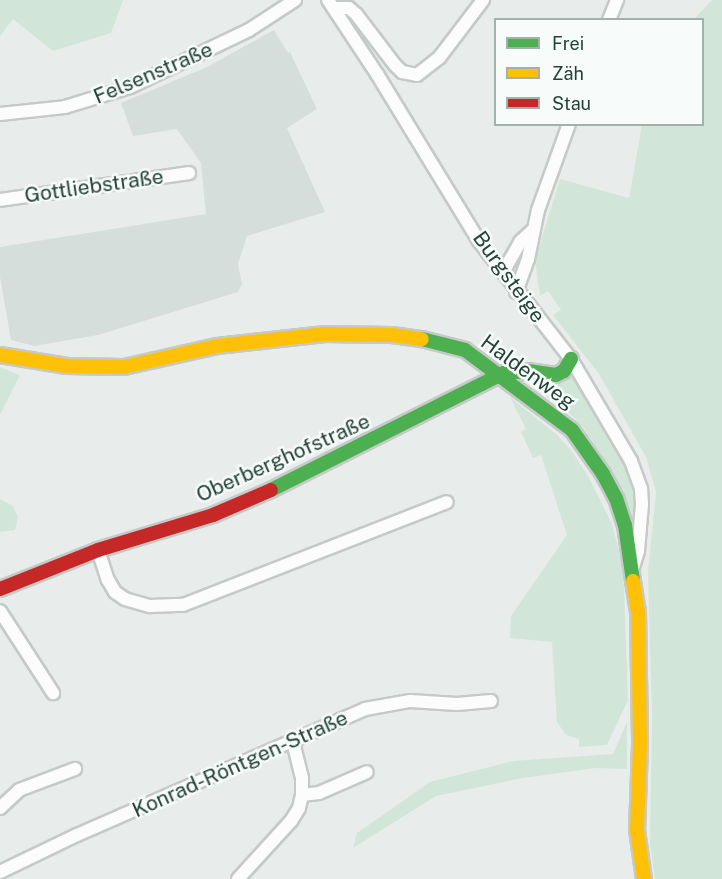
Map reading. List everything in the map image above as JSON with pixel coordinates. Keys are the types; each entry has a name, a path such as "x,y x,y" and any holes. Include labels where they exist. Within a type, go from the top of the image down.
{"street":[{"name":"Felsenstraße","path":"0,114 65,107 130,87 249,30 295,0"},
{"path":"331,4 349,8 402,72 417,75 439,58 483,0"},
{"path":"610,18 617,0"},
{"name":"Burgsteige","path":"331,4 480,241 516,292 571,359 638,476 641,489 641,525 633,568"},
{"path":"516,292 528,259 532,231 569,126"},
{"name":"Gottliebstraße","path":"0,200 189,173"},
{"path":"503,272 520,242 532,231"},
{"name":"Haldenweg","path":"0,355 67,366 124,367 226,345 362,332 430,340 465,350 498,376 550,411 572,430 588,452 616,498 625,525 633,568 639,656 637,830 644,879"},
{"name":"Oberberghofstraße","path":"0,589 98,549 213,515 293,480 498,376 514,371 556,375 564,371 571,359"},
{"path":"98,549 108,580 115,592 125,599 150,606 183,604 447,502"},
{"path":"0,611 53,693"},
{"name":"Konrad-Röntgen-Straße","path":"0,873 77,835 293,742 331,722 388,704 410,701 457,704 491,701"},
{"path":"238,879 291,821 302,795 302,778 293,742"},
{"path":"0,808 19,790 75,769"},
{"path":"302,795 326,791 367,772"}],"shaded area":[{"path":"274,30 288,53 290,52 317,109 287,128 325,212 247,236 238,264 242,284 238,292 98,335 34,346 11,340 0,277 0,247 206,214 201,163 177,129 133,136 121,103 207,67"}],"green space":[{"path":"0,0 123,0 111,33 53,51 13,19 0,36"},
{"path":"712,0 722,0 722,879 655,879 650,844 652,715 648,572 656,492 646,457 599,374 553,315 561,310 548,291 540,296 535,260 560,179 629,198 642,126 704,126 704,18 695,18"},
{"path":"0,367 20,375 0,415"},
{"path":"574,374 622,454 638,496 637,533 611,469 583,427 566,410 519,378 548,384"},
{"path":"510,397 556,434 571,450 588,476 612,524 620,555 624,587 628,700 607,745 579,747 579,739 566,735 557,722 552,642 510,638 511,616 567,535 541,455 533,458 521,432 526,429"},
{"path":"0,499 13,506 18,517 15,530 0,532"},
{"path":"627,722 627,769 596,768 523,778 436,796 353,848 357,833 430,782 513,761 613,754"}],"traffic: fast":[{"path":"422,339 465,350 572,430 603,474 616,498 625,525 633,581"},
{"path":"271,490 504,373 528,371 556,375 564,371 571,359"}],"traffic: slow":[{"path":"0,355 67,366 124,367 217,346 325,334 392,335 422,339"},
{"path":"633,581 638,612 640,745 637,830 644,879"}],"traffic: jam":[{"path":"0,589 98,550 213,515 271,490"}]}
